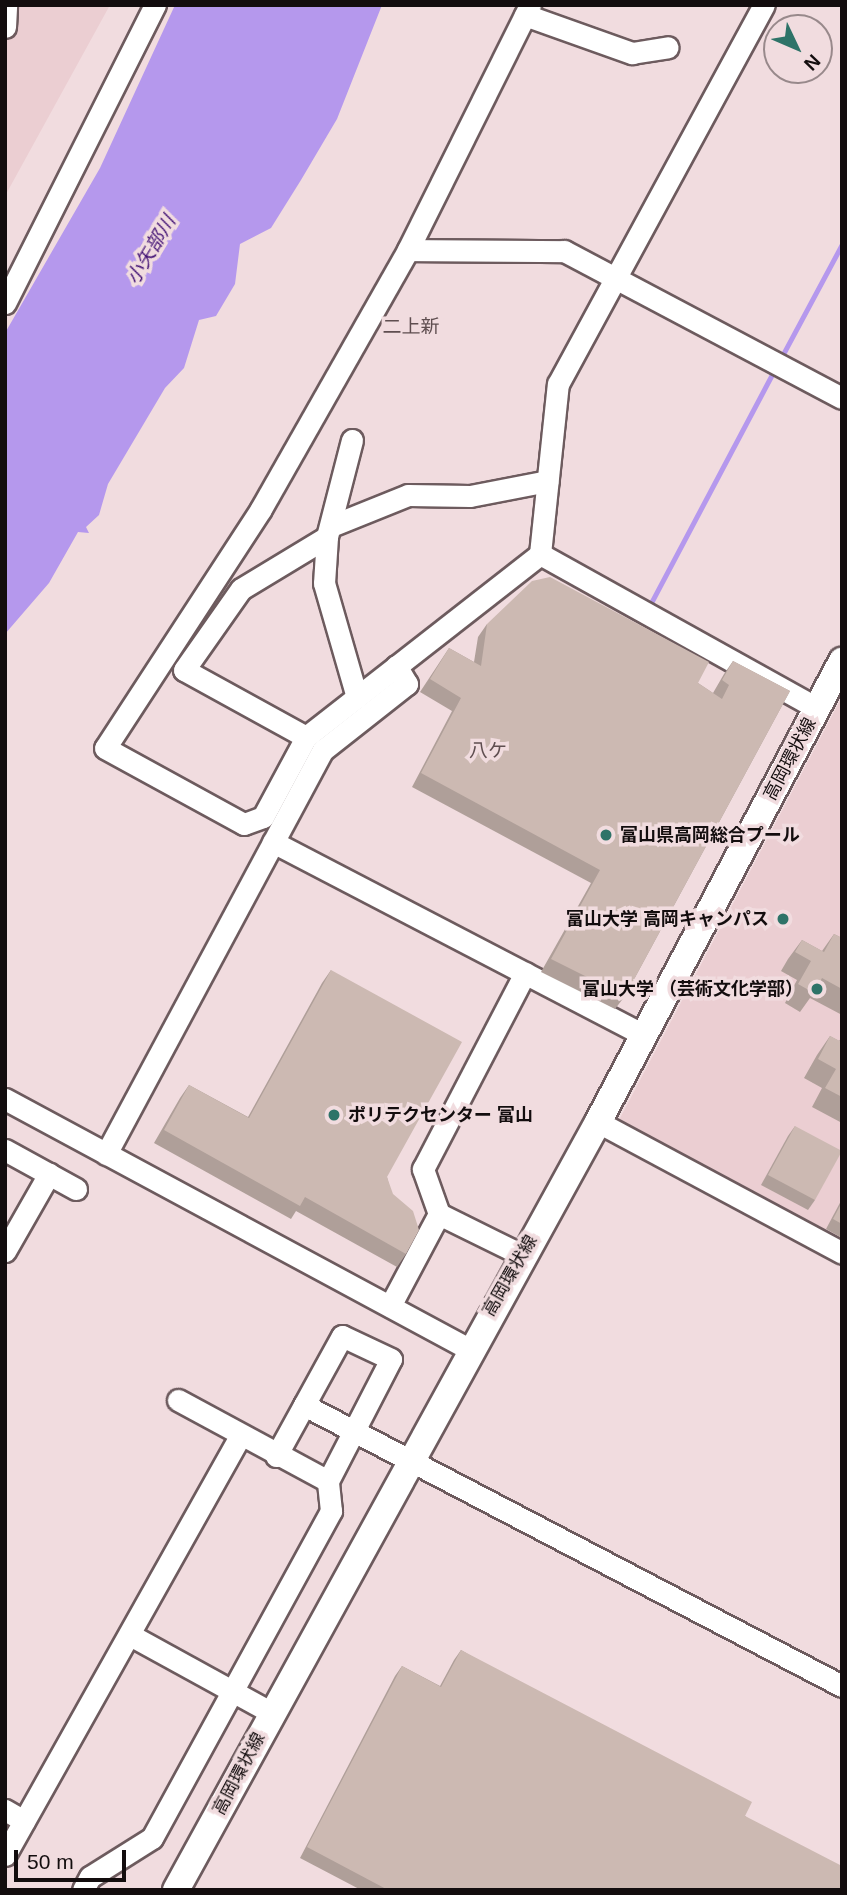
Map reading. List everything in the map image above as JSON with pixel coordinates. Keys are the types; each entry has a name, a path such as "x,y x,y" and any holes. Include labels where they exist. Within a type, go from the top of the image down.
{"main road":[{"name":"高岡環状線","path":"176,1890 411,1461 469,1349 598,1122 842,661"}],"street":[{"path":"5,27 6,5"},
{"path":"5,303 155,5"},
{"path":"667,47 632,53 528,10 408,250 261,509 105,748 254,823 306,737 540,554 558,384 764,5"},
{"path":"408,250 564,251 842,398"},
{"path":"352,440 329,531 324,583 357,697"},
{"path":"306,737 184,670 241,589 329,531 408,495 470,496 548,481"},
{"path":"540,554 817,708"},
{"path":"106,1154 323,750 407,684 396,666"},
{"path":"273,842 644,1035"},
{"path":"522,1255 439,1214 423,1169 525,973"},
{"path":"5,1099 469,1349"},
{"path":"598,1122 842,1254"},
{"path":"5,1150 76,1189"},
{"path":"5,1251 49,1174"},
{"path":"390,1306 439,1214"},
{"path":"83,1890 90,1877 152,1838 331,1511 328,1481 391,1359 342,1336 276,1456"},
{"path":"178,1400 240,1437 328,1481"},
{"path":"304,1405 842,1686"},
{"path":"5,1855 132,1636 240,1437"},
{"path":"132,1636 272,1713"},
{"path":"5,1810 24,1821"}],"shaded area":[{"path":"5,5 110,5 5,196"},
{"name":"富山大学 高岡キャンパス","path":"842,697 842,1265 608,1141"}],"water":[{"name":"小矢部川","path":"175,5 382,5 337,119 301,180 271,228 240,244 235,284 216,316 199,320 184,368 165,388 108,484 99,515 86,527 89,533 78,532 49,583 5,634 5,333 100,168"}],"building":[{"name":"富山県高岡総合プール","path":"550,577 709,662 698,683 722,699 729,685 722,680 733,661 790,691 625,996 551,959 600,870 421,773 461,698 430,679 449,648 481,666 487,624 532,581"},
{"path":"834,934 842,938 842,989 822,978 814,993 798,984 811,961 795,952 802,940 824,952"},
{"name":"ポリテクセンター 富山","path":"331,970 462,1042 387,1177 393,1194 413,1211 419,1230 406,1254 305,1197 300,1206 164,1130 189,1085 249,1118"},
{"path":"830,1036 842,1042 842,1097 825,1088 836,1069 818,1059"},
{"path":"795,1126 842,1151 815,1200 768,1175"},
{"path":"842,1202 842,1224 833,1219"},
{"path":"461,1650 752,1802 745,1816 842,1866 842,1890 388,1890 307,1847 402,1666 441,1687"}],"waterway":[{"path":"781,358 842,244"},
{"path":"651,603 775,369"}],"place":[{"name":"富山県高岡総合プール","path":"606,835"},
{"name":"富山大学 高岡キャンパス","path":"783,919"},
{"name":"富山大学 （芸術文化学部）","path":"817,989"},
{"name":"ポリテクセンター 富山","path":"334,1115"}],"district":[{"name":"二上新","path":"411,327"},
{"name":"八ケ","path":"488,751"}]}
